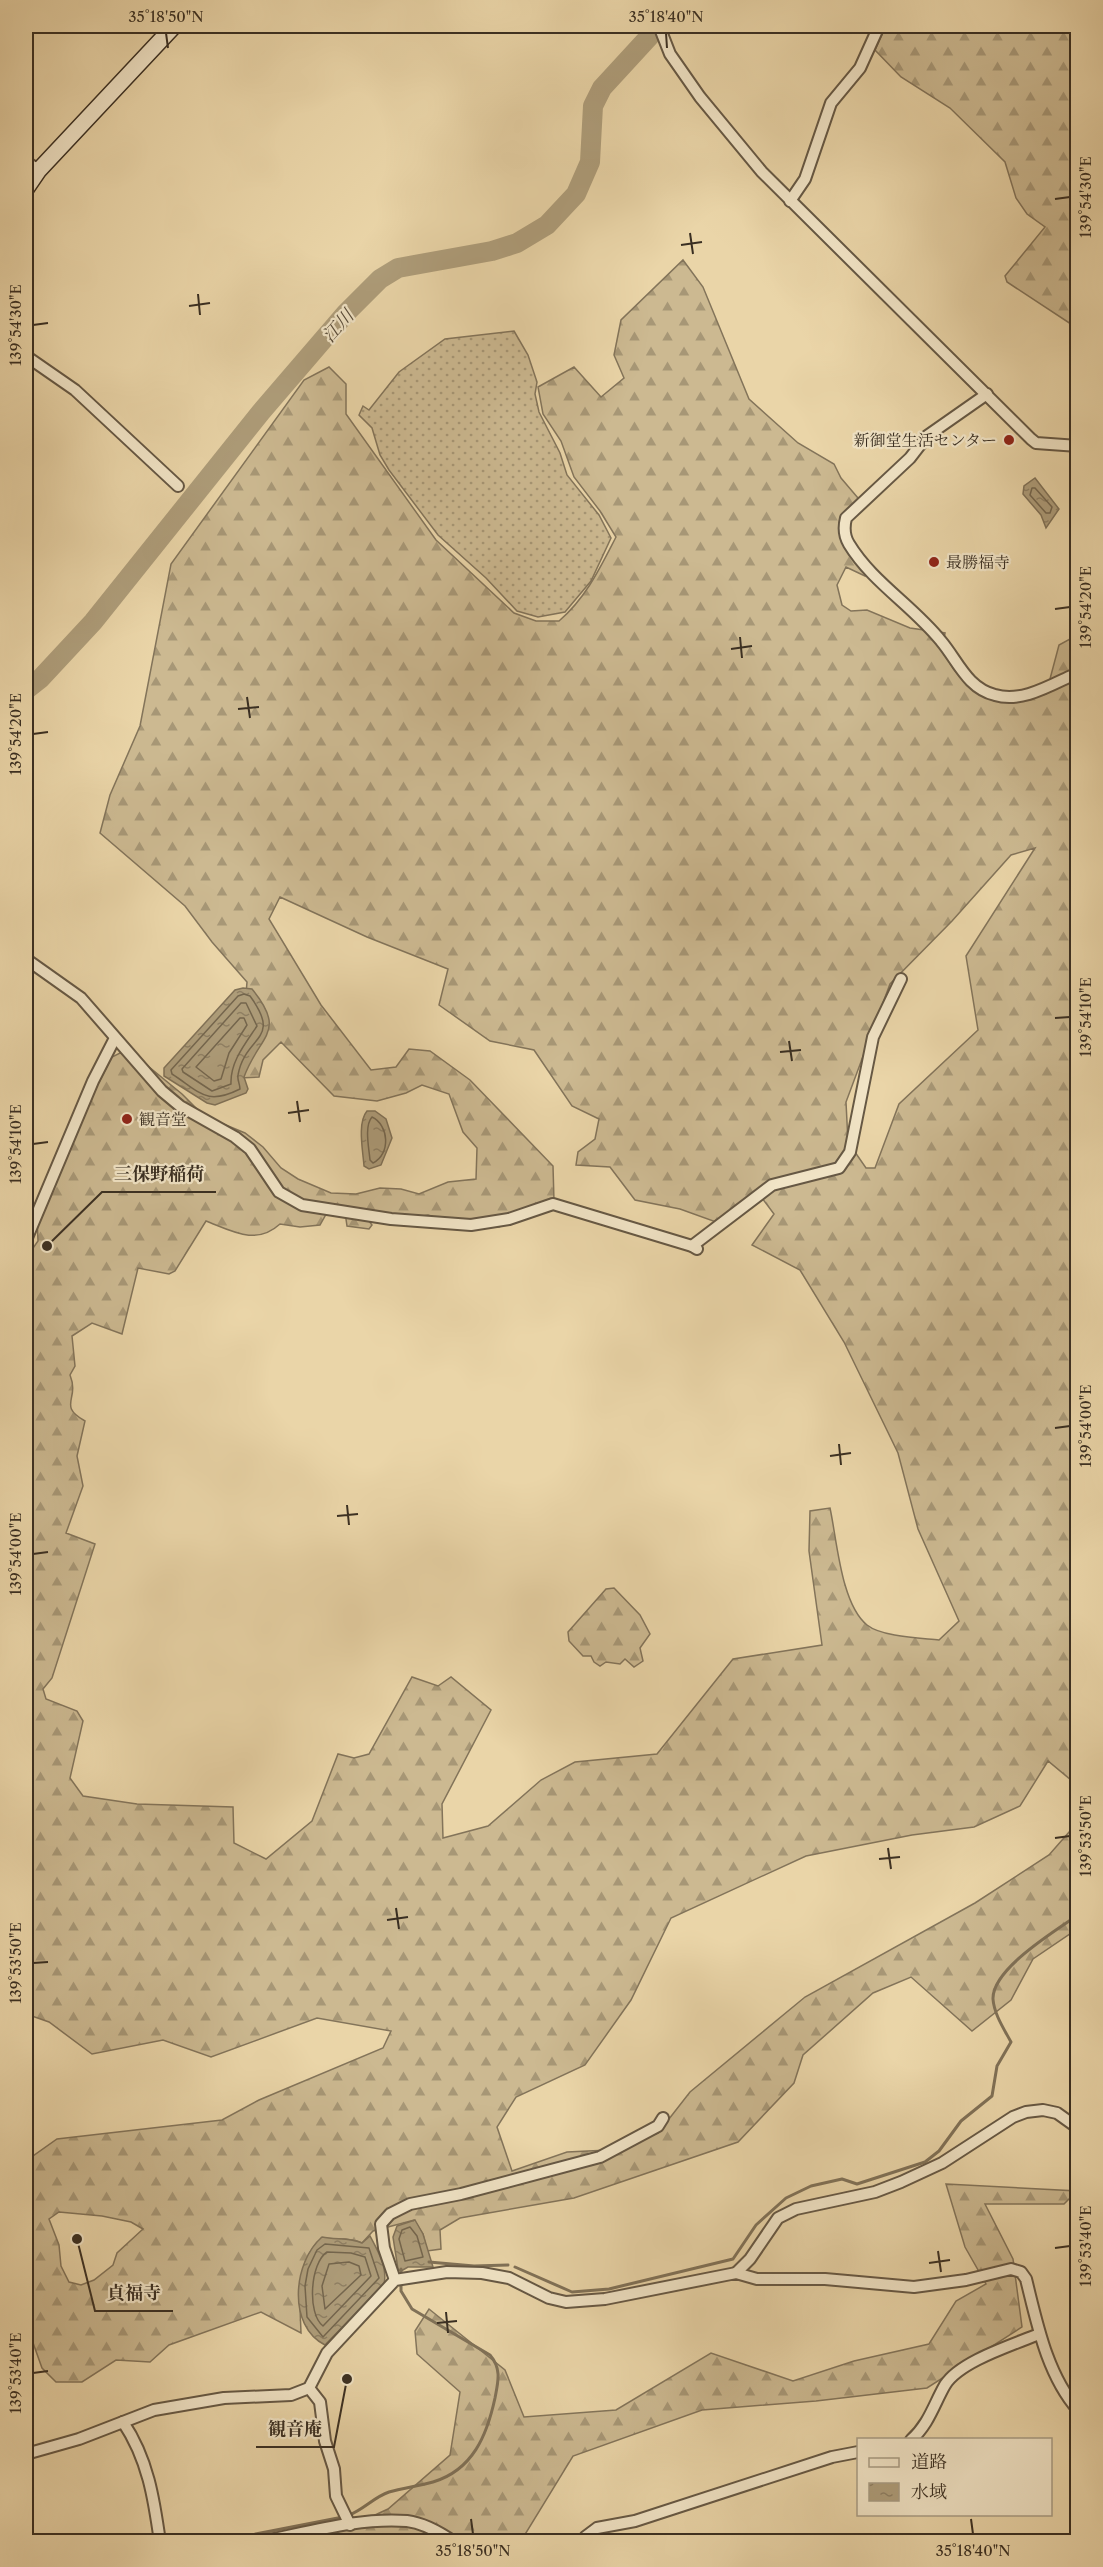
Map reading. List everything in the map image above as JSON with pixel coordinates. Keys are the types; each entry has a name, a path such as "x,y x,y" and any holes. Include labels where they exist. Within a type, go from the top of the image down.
{"street":[{"path":"26,189 39,170 174,26"},
{"path":"659,26 670,54 700,97 790,201 1036,443 1077,446"},
{"path":"790,201 806,179 831,103 861,68 879,26"},
{"path":"26,162 39,170"},
{"path":"26,356 75,390 178,486"},
{"path":"987,394 927,436 910,458 855,507 846,518 846,540 877,579 925,622 943,642 964,674 978,687 992,695 1007,698 1030,694 1073,675"},
{"path":"26,959 81,998 101,1018 115,1038 162,1091 189,1112 235,1137 250,1149 279,1192 302,1205 391,1219 471,1225 509,1220 553,1204 694,1248 772,1185 839,1168 850,1152 873,1037 901,979"},
{"path":"26,1240 93,1081 115,1038"},
{"path":"736,2273 750,2259 778,2218 796,2209 875,2192 901,2182 942,2163 1013,2117 1026,2112 1043,2110 1057,2113 1077,2128"},
{"path":"400,2280 384,2248 381,2224 390,2214 410,2204 461,2194 600,2157 658,2126 663,2118"},
{"path":"26,2454 80,2439 154,2410 224,2398 291,2395 309,2388 327,2353 400,2280 447,2272 482,2273 509,2278 549,2298 566,2302 605,2299 736,2273 757,2280 825,2279 914,2287 966,2280 1011,2269 1021,2272 1026,2279 1038,2334 1068,2399 1077,2410"},
{"path":"912,2438 923,2428 946,2385 958,2371 1038,2334"},
{"path":"309,2388 320,2402 326,2441 334,2469 336,2496 347,2518"},
{"path":"123,2422 133,2437 152,2488 160,2541"},
{"path":"585,2541 585,2537 597,2528 635,2521 832,2457 857,2452"},
{"path":"259,2541 347,2518 409,2521 442,2533 454,2541"}],"green space":[{"path":"886,26 1077,26 1077,328 1007,282 1005,276 1045,227 1027,214 1016,198 1005,162 950,108 901,77 875,50"},
{"path":"683,260 703,287 749,399 798,443 834,464 841,478 858,498 843,520 841,537 865,576 846,567 837,585 842,605 851,611 867,610 910,628 945,633 944,646 947,658 962,679 984,694 1009,700 1046,694 1059,645 1072,638 1077,629 1077,1785 1048,1761 1020,1806 974,1827 912,1835 806,1856 671,1918 631,2000 585,2065 516,2097 497,2127 512,2171 567,2152 609,2150 658,2133 690,2092 805,1997 975,1903 1049,1855 1077,1823 1077,1929 1033,1959 1011,2000 972,2031 911,1977 873,1993 803,2055 794,2083 738,2142 574,2198 460,2218 440,2230 441,2249 427,2251 423,2234 414,2220 373,2231 362,2243 348,2239 322,2238 307,2258 303,2270 300,2294 301,2333 261,2312 169,2345 150,2362 116,2360 82,2382 56,2382 42,2368 26,2323 26,2161 57,2139 222,2120 259,2100 383,2048 391,2031 317,2018 211,2057 163,2040 92,2054 49,2022 26,2014 26,1258 38,1241 37,1217 82,1115 112,1057 120,1053 138,1058 182,1094 204,1116 245,1133 263,1147 281,1168 298,1179 331,1193 356,1194 380,1188 401,1189 419,1194 448,1182 476,1179 477,1148 463,1132 449,1094 422,1085 406,1093 377,1101 334,1096 281,1042 263,1060 259,1077 239,1078 247,982 212,942 185,906 100,833 110,795 140,726 171,564 304,380 329,367 346,384 346,414 436,540 514,613 536,621 559,621 585,592 616,537 600,511 574,477 561,441 543,414 538,387 574,367 601,397 624,378 614,355 621,320","holes":["1035,848 966,956 978,1030 899,1104 875,1168 866,1168 848,1142 846,1102 890,984 952,921 1011,855","280,897 367,937 448,969 439,1005 490,1041 534,1050 572,1106 599,1119 595,1139 578,1152 576,1165 610,1167 635,1200 680,1209 727,1226 762,1198 774,1214 752,1245 800,1270 844,1342 898,1453 918,1529 959,1621 939,1640 882,1632 867,1625 858,1615 846,1587 830,1508 810,1511 809,1551 822,1645 733,1659 657,1754 575,1762 541,1780 488,1826 443,1838 442,1804 491,1710 451,1677 438,1686 412,1677 369,1754 354,1758 338,1754 312,1821 266,1859 234,1843 233,1807 137,1804 83,1796 70,1778 83,1721 77,1711 46,1699 43,1689 52,1678 95,1544 66,1533 83,1486 77,1456 85,1421 72,1411 71,1406 73,1390 70,1375 75,1366 72,1336 92,1323 122,1334 138,1268 169,1274 175,1271 206,1221 235,1232 253,1235 271,1231 280,1224 300,1227 320,1225 329,1209 350,1210 346,1219 347,1226 369,1229 372,1225 369,1221 373,1211 417,1217 428,1215 451,1223 499,1227 554,1201 553,1166 470,1080 430,1051 409,1049 396,1067 371,1070 321,1005 269,919","59,2212 102,2216 131,2222 143,2229 117,2253 113,2265 94,2280 81,2285 69,2282 61,2266 59,2245 49,2219"]},
{"path":"514,331 528,355 537,382 535,394 539,412 560,453 567,475 599,515 611,538 591,581 565,612 538,617 517,611 486,578 438,535 389,470 380,455 372,428 359,415 363,406 369,410 399,372 445,339"},
{"path":"614,1588 640,1615 650,1634 640,1648 643,1661 634,1667 625,1659 620,1664 606,1662 600,1666 591,1656 583,1656 569,1641 568,1632 606,1589"},
{"path":"946,2184 1077,2191 1064,2204 985,2204 1013,2259 1022,2327 927,2388 816,2401 702,2410 573,2456 521,2541 391,2542 385,2537 338,2542 270,2542 336,2533 388,2509 450,2455 460,2392 417,2354 415,2331 429,2309 505,2370 524,2417 616,2410 711,2353 793,2381 854,2361 929,2344 956,2301 986,2284 965,2247"}],"water":[{"path":"1035,478 1059,509 1046,528 1041,515 1023,494 1024,486"},
{"path":"252,989 263,1004 268,1015 267,1034 244,1077 248,1089 246,1093 215,1105 207,1103 164,1076 164,1068 235,990"},
{"path":"367,1111 375,1111 386,1119 392,1138 381,1165 369,1169 364,1166 361,1137 362,1123"},
{"path":"415,2220 423,2234 433,2267 408,2267 401,2271 398,2269 393,2237 397,2226"},
{"path":"370,2236 383,2265 384,2284 325,2345 313,2336 304,2324 300,2309 298,2293 305,2262 312,2248 322,2237 362,2243"}],"waterway":[{"name":"江川","path":"26,690 40,679 93,622 261,412 346,313 380,279 398,268 492,251 517,243 547,225 576,194 590,162 593,106 602,88 659,26"},
{"path":"515,2267 572,2292 609,2289 733,2259 756,2225 786,2198 811,2186 842,2179 857,2184 925,2162 939,2151 961,2121 992,2096 997,2066 1011,2042 997,2016 993,1999 995,1987 1013,1963 1078,1915"},
{"path":"429,2262 474,2266 508,2265"},
{"path":"349,2515 384,2494 433,2482 458,2469 468,2460 482,2438 495,2398 498,2371 494,2360 490,2355 412,2309 401,2291 401,2269"},
{"path":"215,2542 343,2517"}],"place":[{"name":"新御堂生活センター","path":"1009,440"},
{"name":"最勝福寺","path":"934,562"},
{"name":"観音堂","path":"127,1119"},
{"name":"三保野稲荷","path":"47,1246"},
{"name":"貞福寺","path":"77,2239"},
{"name":"観音庵","path":"347,2379"}]}
